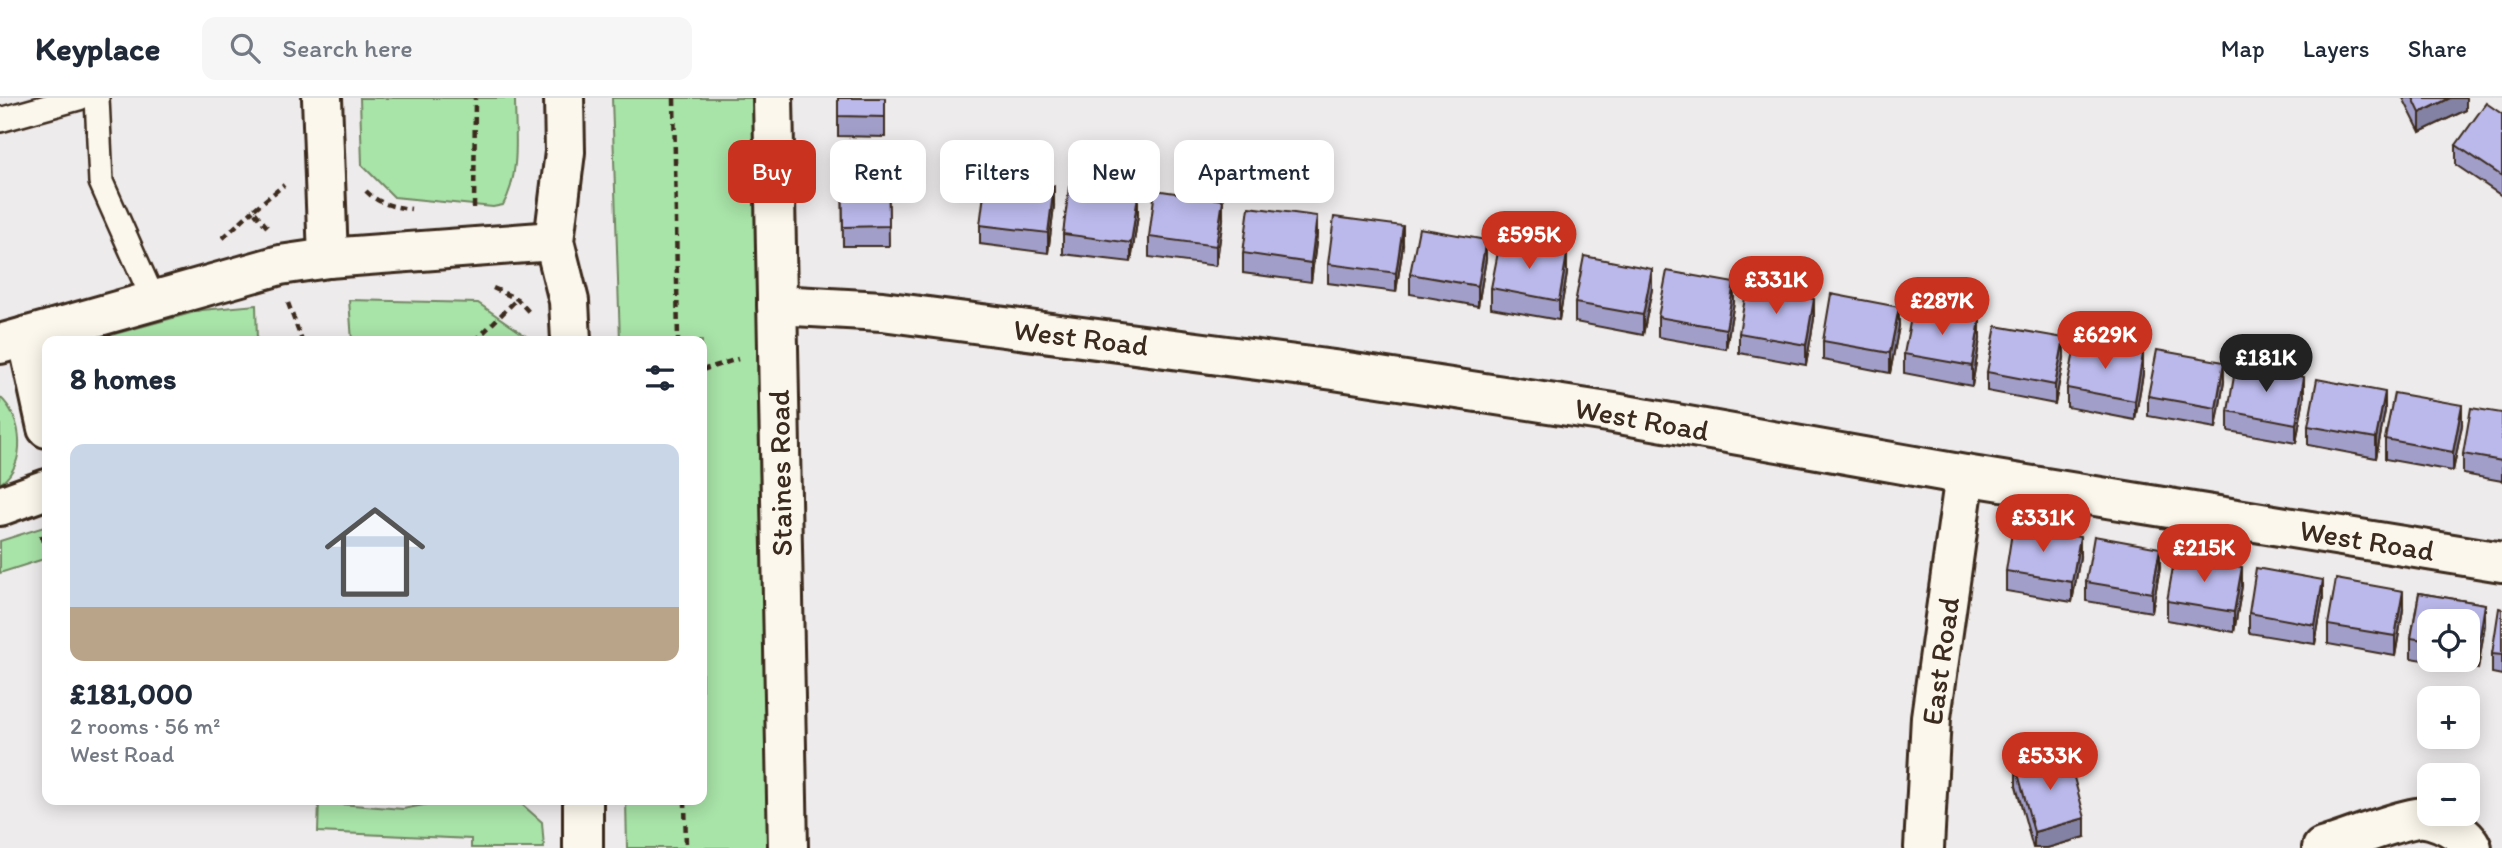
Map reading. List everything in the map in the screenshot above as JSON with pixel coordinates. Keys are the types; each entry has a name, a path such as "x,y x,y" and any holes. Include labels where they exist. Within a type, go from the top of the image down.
{"street":[{"path":"322,98 328,258"},
{"path":"565,98 565,152 554,241 569,301 571,336"},
{"name":"Staines Road","path":"773,98 788,848"},
{"path":"42,415 13,340 280,265 328,258 554,241"},
{"name":"West Road","path":"777,305 882,311 1334,370 2502,562"},
{"name":"East Road","path":"1924,848 1931,717 1965,475"},
{"path":"0,506 42,491"},
{"path":"583,805 583,848"},
{"path":"2322,848 2420,817 2448,825 2470,841 2472,848"}],"lane":[{"path":"0,120 79,98"},
{"path":"97,98 101,182 154,301"}],"path":[{"path":"474,216 475,98"},
{"path":"674,98 678,336"},
{"path":"360,181 367,193 377,200 390,206 414,209"},
{"path":"216,246 286,183"},
{"path":"253,210 274,235"},
{"path":"491,287 517,299 535,319"},
{"path":"285,295 300,336"},
{"path":"480,336 517,299"},
{"path":"41,532 42,536"},
{"path":"685,805 686,848"}],"green space":[{"path":"360,98 515,98 515,166 509,193 503,205 493,207 394,197 362,165"},
{"path":"612,98 757,98 757,140 728,140 728,203 757,203 757,354 768,848 627,848 626,805 707,805 707,336 620,336"},
{"path":"349,300 478,303 526,336 352,336"},
{"path":"256,305 257,336 107,336 202,310"},
{"path":"0,397 14,416 19,441 15,465 9,476 0,484"},
{"path":"42,528 42,560 0,573 0,541"},
{"path":"319,805 403,809 424,805 523,805 542,822 544,848 471,848 471,839 318,832"}],"building":[{"path":"838,98 885,98 885,117 838,116"},
{"path":"2413,98 2450,98 2420,113"},
{"path":"2486,103 2502,114 2502,176 2456,145"},
{"path":"1160,191 1174,193 1174,203 1223,203 1216,246 1149,237 1153,203 1160,203"},
{"path":"1068,195 1068,203 1137,203 1131,243 1063,234"},
{"path":"843,203 889,203 889,226 843,227"},
{"path":"983,203 1052,203 1048,233 980,225"},
{"path":"1249,207 1317,216 1311,263 1243,253"},
{"path":"1334,217 1403,226 1396,273 1328,264"},
{"path":"1419,228 1486,240 1478,286 1410,274"},
{"path":"1500,242 1567,254 1559,301 1491,288"},
{"path":"1584,256 1652,269 1643,315 1575,303"},
{"path":"1667,271 1734,283 1726,329 1658,317"},
{"path":"1747,286 1814,299 1806,345 1739,333"},
{"path":"1831,294 1899,307 1890,353 1823,341"},
{"path":"1913,307 1980,320 1972,366 1904,354"},
{"path":"1996,326 2064,338 2055,385 1987,372"},
{"path":"2076,341 2143,354 2135,401 2067,388"},
{"path":"2157,350 2224,362 2216,408 2148,396"},
{"path":"2236,365 2304,377 2296,424 2228,411"},
{"path":"2317,379 2385,392 2376,438 2308,426"},
{"path":"2394,393 2462,405 2453,452 2385,439"},
{"path":"2471,408 2502,413 2502,461 2463,454"},
{"path":"2013,526 2080,537 2072,582 2006,571"},
{"path":"2094,536 2160,548 2152,593 2086,582"},
{"path":"2175,556 2242,567 2234,612 2167,601"},
{"path":"2256,568 2323,580 2315,625 2249,613"},
{"path":"2336,579 2403,591 2395,636 2328,625"},
{"path":"2419,593 2485,604 2480,636 2480,609 2417,609 2417,639 2411,638"},
{"path":"2499,608 2502,609 2502,655 2492,654"},
{"path":"2067,752 2085,818 2034,832 2016,766"}]}
